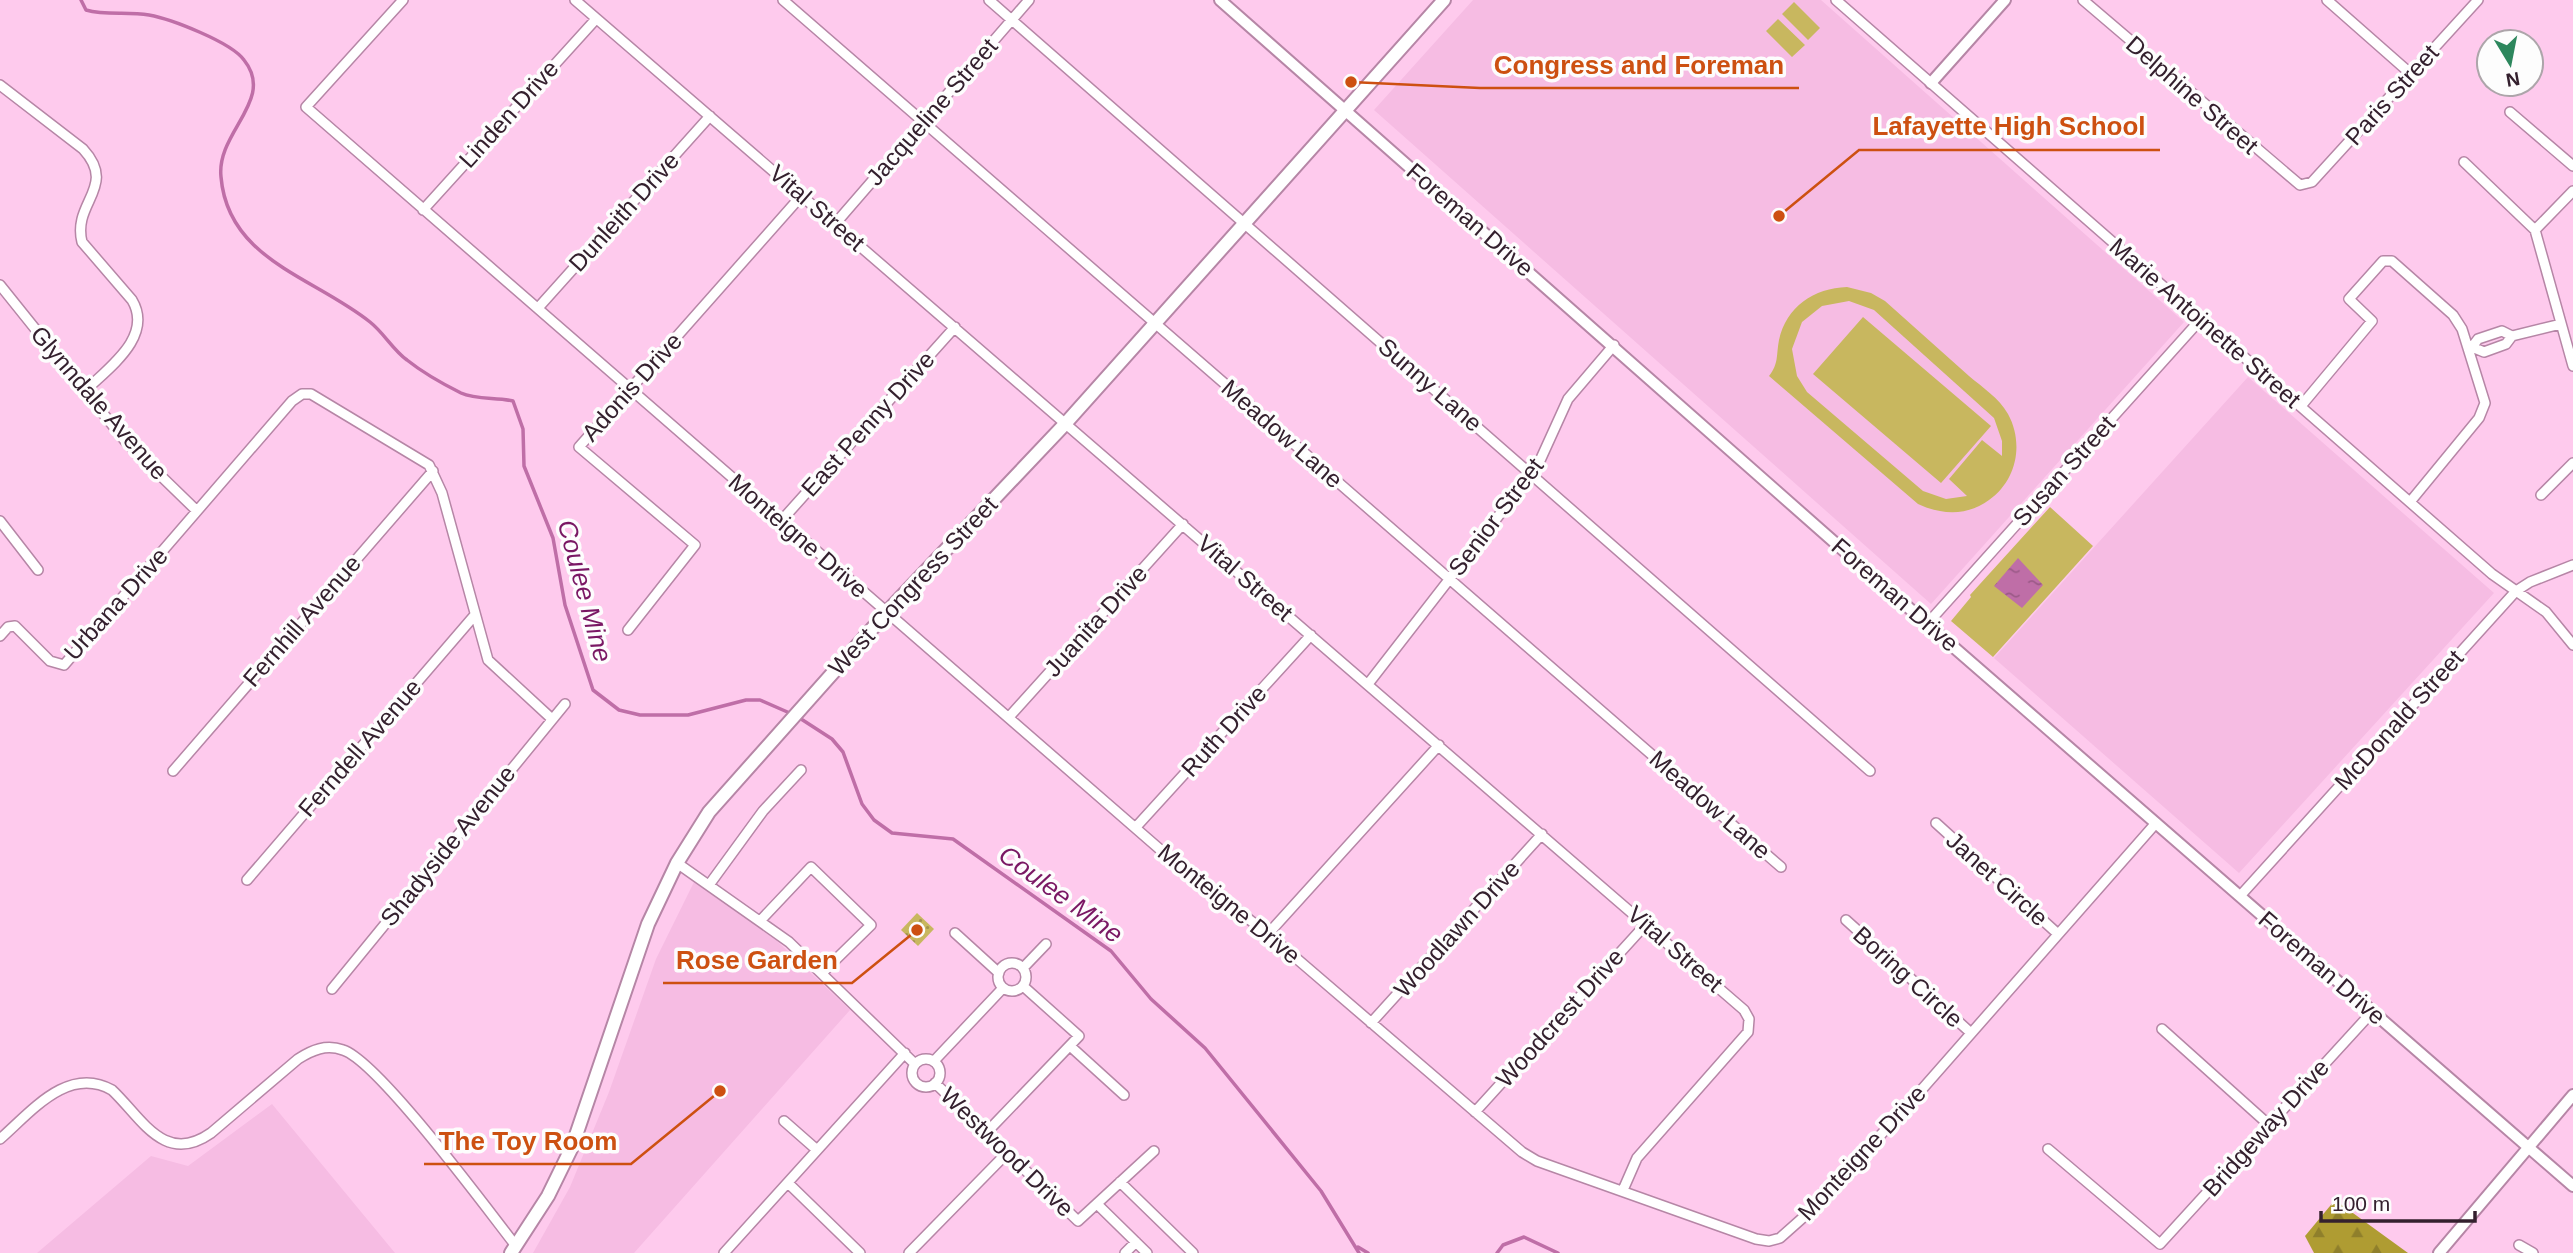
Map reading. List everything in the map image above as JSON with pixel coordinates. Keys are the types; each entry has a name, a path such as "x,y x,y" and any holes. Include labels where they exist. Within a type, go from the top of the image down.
{"main road":[{"name":"West Congress Street","path":"514,1249 548,1196 572,1147 639,947 677,863 718,802 887,612 1065,424 1444,0"}],"street":[{"name":"Monteigne Drive","path":"403,0 306,107 1181,867 1268,934 1475,1112 1537,1161 1756,1239 1769,1241 1780,1238 1817,1204 2156,823"},
{"name":"Vital Street","path":"575,0 1744,1010 1749,1026 1746,1035 1637,1158 1623,1190"},
{"name":"Meadow Lane","path":"783,0 1781,867"},
{"name":"Sunny Lane","path":"989,0 1870,771"},
{"name":"Jacqueline Street","path":"835,224 1029,0"},
{"name":"Foreman Drive","path":"1220,0 1927,624 2573,1186"},
{"name":"Marie Antoinette Street","path":"1836,0 2410,502 2516,591 2546,612 2573,645"},
{"path":"1931,83 2005,0"},
{"name":"Delphine Street","path":"2083,0 2294,183 2304,185"},
{"path":"2327,0 2411,74"},
{"name":"Paris Street","path":"2304,185 2312,182 2478,0"},
{"name":"Linden Drive","path":"423,210 596,19"},
{"path":"0,85 83,149 94,161 98,177 82,221 80,237 90,255 132,300 138,311 138,326 130,344 85,391"},
{"path":"2510,112 2573,166"},
{"name":"Dunleith Drive","path":"538,308 710,116"},
{"path":"2464,162 2535,230 2573,366"},
{"path":"2535,230 2573,191"},
{"name":"Adonis Drive","path":"628,630 695,545 579,447 802,195"},
{"path":"2301,406 2372,321 2348,299 2383,261 2392,261 2454,315 2470,348 2485,403 2479,418 2410,502"},
{"name":"Glynndale Avenue","path":"0,285 135,452 197,511"},
{"name":"Susan Street","path":"1927,624 2201,319"},
{"path":"2470,348 2478,339 2502,331 2512,337 2561,324"},
{"name":"East Penny Drive","path":"781,521 955,327"},
{"name":"Senior Street","path":"1368,684 1531,473 1545,450 1567,399 1614,345"},
{"path":"197,511 292,401 302,394 317,396 423,459 433,471 459,551 480,640 494,668 552,719"},
{"path":"2541,495 2573,463"},
{"name":"Fernhill Avenue","path":"173,771 433,471"},
{"name":"Urbana Drive","path":"0,636 8,627 15,626 50,661 59,666 68,662 197,511"},
{"path":"0,521 38,570"},
{"name":"Juanita Drive","path":"1009,717 1183,524"},
{"name":"McDonald Street","path":"2240,896 2516,591 2530,582 2573,565"},
{"name":"Ferndell Avenue","path":"247,880 474,616"},
{"name":"Ruth Drive","path":"1136,827 1311,635"},
{"name":"Shadyside Avenue","path":"332,989 565,704"},
{"path":"1268,934 1438,745"},
{"path":"709,885 763,811 801,770"},
{"name":"Janet Circle","path":"1936,823 2059,934"},
{"name":"Woodlawn Drive","path":"1371,1023 1542,834"},
{"path":"677,863 760,921 822,973 915,1064"},
{"path":"760,921 811,867 871,925 822,973"},
{"name":"Boring Circle","path":"1846,920 1971,1033"},
{"name":"Woodcrest Drive","path":"1475,1112 1646,924"},
{"path":"955,933 999,973 1003,988"},
{"path":"1023,968 1046,944"},
{"path":"999,973 1009,963 1023,968 1027,976 1023,986 1013,992 1003,988"},
{"path":"986,1133 1079,1036 1023,986"},
{"path":"934,1061 1003,988"},
{"name":"Bridgeway Drive","path":"2048,1149 2160,1244 2372,1012"},
{"path":"2162,1029 2269,1124"},
{"path":"1070,1046 1124,1095"},
{"path":"0,1139 54,1093 80,1082 102,1085 112,1090 159,1139 177,1143 194,1142 211,1133 298,1059 314,1050 335,1048 358,1058 388,1088 514,1249"},
{"path":"724,1253 905,1054"},
{"path":"923,1059 934,1061 940,1071 935,1083 922,1086 915,1082 911,1073 915,1064 923,1059"},
{"name":"Westwood Drive","path":"935,1083 1079,1221 1097,1204"},
{"path":"2439,1253 2573,1095"},
{"path":"784,1121 817,1150"},
{"path":"1147,1253 1097,1204 1154,1151"},
{"path":"909,1253 1007,1153"},
{"path":"1120,1182 1193,1253"},
{"path":"788,1183 860,1253"},
{"path":"1125,1253 1136,1242"},
{"path":"2519,1245 2533,1253"}],"shaded area":[{"path":"1473,0 1821,0 2184,322 1931,604 1374,110"},
{"path":"1794,2 1820,28 1808,40 1782,14"},
{"path":"1778,19 1805,45 1792,57 1766,31"},
{"path":"1847,287 1871,293 1885,301 2004,408 2016,437 2015,460 2006,482 1989,500 1972,509 1954,512 1918,504 1769,376 1776,363 1779,340 1788,318 1803,302 1835,288","holes":["1849,301 1874,310 1994,418 2002,441 2002,456 1982,440 1949,479 1967,496 1946,499 1923,491 1807,392 1797,376 1792,349 1802,322 1822,306"]},
{"path":"1863,317 1991,426 1941,483 1813,374"},
{"path":"2248,377 2494,593 2239,873 1994,658"},
{"path":"2050,507 2093,546 1993,657 1951,621 1970,595"},
{"path":"694,882 777,941 850,1010 634,1253 533,1253 570,1187 609,1092 656,959"},
{"path":"917,913 934,929 918,946 901,930"},
{"path":"272,1104 395,1253 37,1253 151,1156 188,1166"}],"green space":[{"path":"2335,1200 2408,1253 2314,1253 2305,1236"}],"water":[{"path":"2018,558 2043,585 2022,608 1994,586"}],"waterway":[{"name":"Coulee Mine","path":"81,0 86,10 141,14 171,21 200,32 237,53 252,75 253,89 249,103 227,145 221,177 227,205 239,228 256,247 277,264 370,322 402,356 426,373 467,395 513,401 523,429 524,466 553,538 565,605 593,690 619,710 640,715 688,715 746,700 760,700 792,714"},
{"name":"Coulee Mine","path":"798,717 832,739 843,752 862,804 874,820 892,833 953,839 1111,951 1151,999 1205,1048 1321,1191 1359,1253"},
{"name":"Coulee Mine","path":"1497,1253 1503,1245 1524,1237 1558,1253"},
{"name":"Coulee Mine","path":"1358,1247 1368,1253"}],"place":[{"name":"Congress and Foreman","path":"1351,82"},
{"name":"Lafayette High School","path":"1779,216"},
{"name":"Rose Garden","path":"917,930"},
{"name":"The Toy Room","path":"720,1091"}]}
